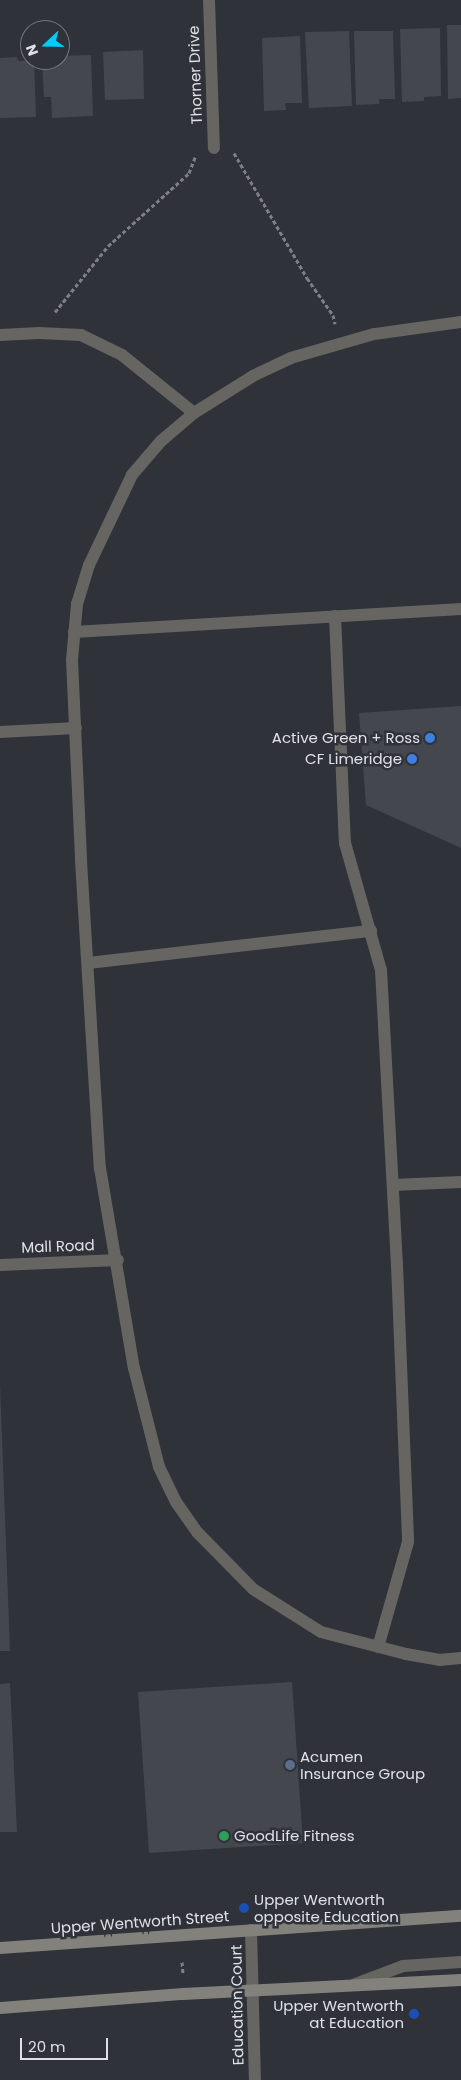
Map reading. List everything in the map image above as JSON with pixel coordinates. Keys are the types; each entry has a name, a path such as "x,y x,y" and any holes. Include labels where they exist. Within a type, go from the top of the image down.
{"main road":[{"name":"Upper Wentworth Street","path":"0,1948 461,1916"},
{"path":"0,2008 183,1994 461,1980"}],"street":[{"name":"Thorner Drive","path":"209,0 214,148"},
{"path":"461,322 374,334 291,358 253,376 194,414 161,441 132,475 89,565 77,604 72,660 100,1168 118,1260 134,1368 159,1467 176,1502 198,1533 253,1589 321,1632 439,1660 461,1658"},
{"path":"0,335 39,333 81,336 103,344 122,355 194,414"},
{"path":"74,632 335,616 404,614 461,609"},
{"path":"335,616 345,843 381,970 393,1185 408,1542 378,1647"},
{"path":"0,732 76,728"},
{"path":"88,963 371,931"},
{"path":"393,1185 461,1182"},
{"name":"Mall Road","path":"0,1265 118,1260"},
{"name":"Education Court","path":"251,1930 255,2080"},
{"path":"350,1985 403,1966 461,1962"}],"path":[{"path":"39,333 108,246 189,173 196,156 214,148 233,153 238,160 307,278 333,314 339,344"}],"building":[{"path":"447,25 461,25 461,98 448,99"},
{"path":"440,28 441,96 424,97 424,101 402,102 400,29"},
{"path":"349,31 352,106 309,108 305,32"},
{"path":"354,31 393,31 395,99 379,99 379,104 356,105"},
{"path":"300,36 302,103 285,103 286,110 264,111 262,38"},
{"path":"143,50 144,99 105,100 103,52"},
{"path":"91,55 93,116 52,118 51,97 44,97 43,70 70,70 70,56"},
{"path":"17,57 18,61 20,61 20,70 34,70 36,117 0,118 0,58"},
{"name":"CF Limeridge","path":"461,706 461,848 366,805 359,713"},
{"path":"0,1384 10,1651 0,1651"},
{"path":"292,1682 303,1843 149,1853 138,1692"},
{"path":"10,1683 17,1832 0,1832 0,1684"}],"place":[{"name":"Active Green + Ross","path":"430,738"},
{"name":"CF Limeridge","path":"412,759"},
{"name":"Acumen Insurance Group","path":"290,1765"},
{"name":"GoodLife Fitness","path":"224,1836"},
{"name":"Upper Wentworth opposite Education","path":"244,1908"},
{"name":"Upper Wentworth at Education","path":"414,2014"}]}
